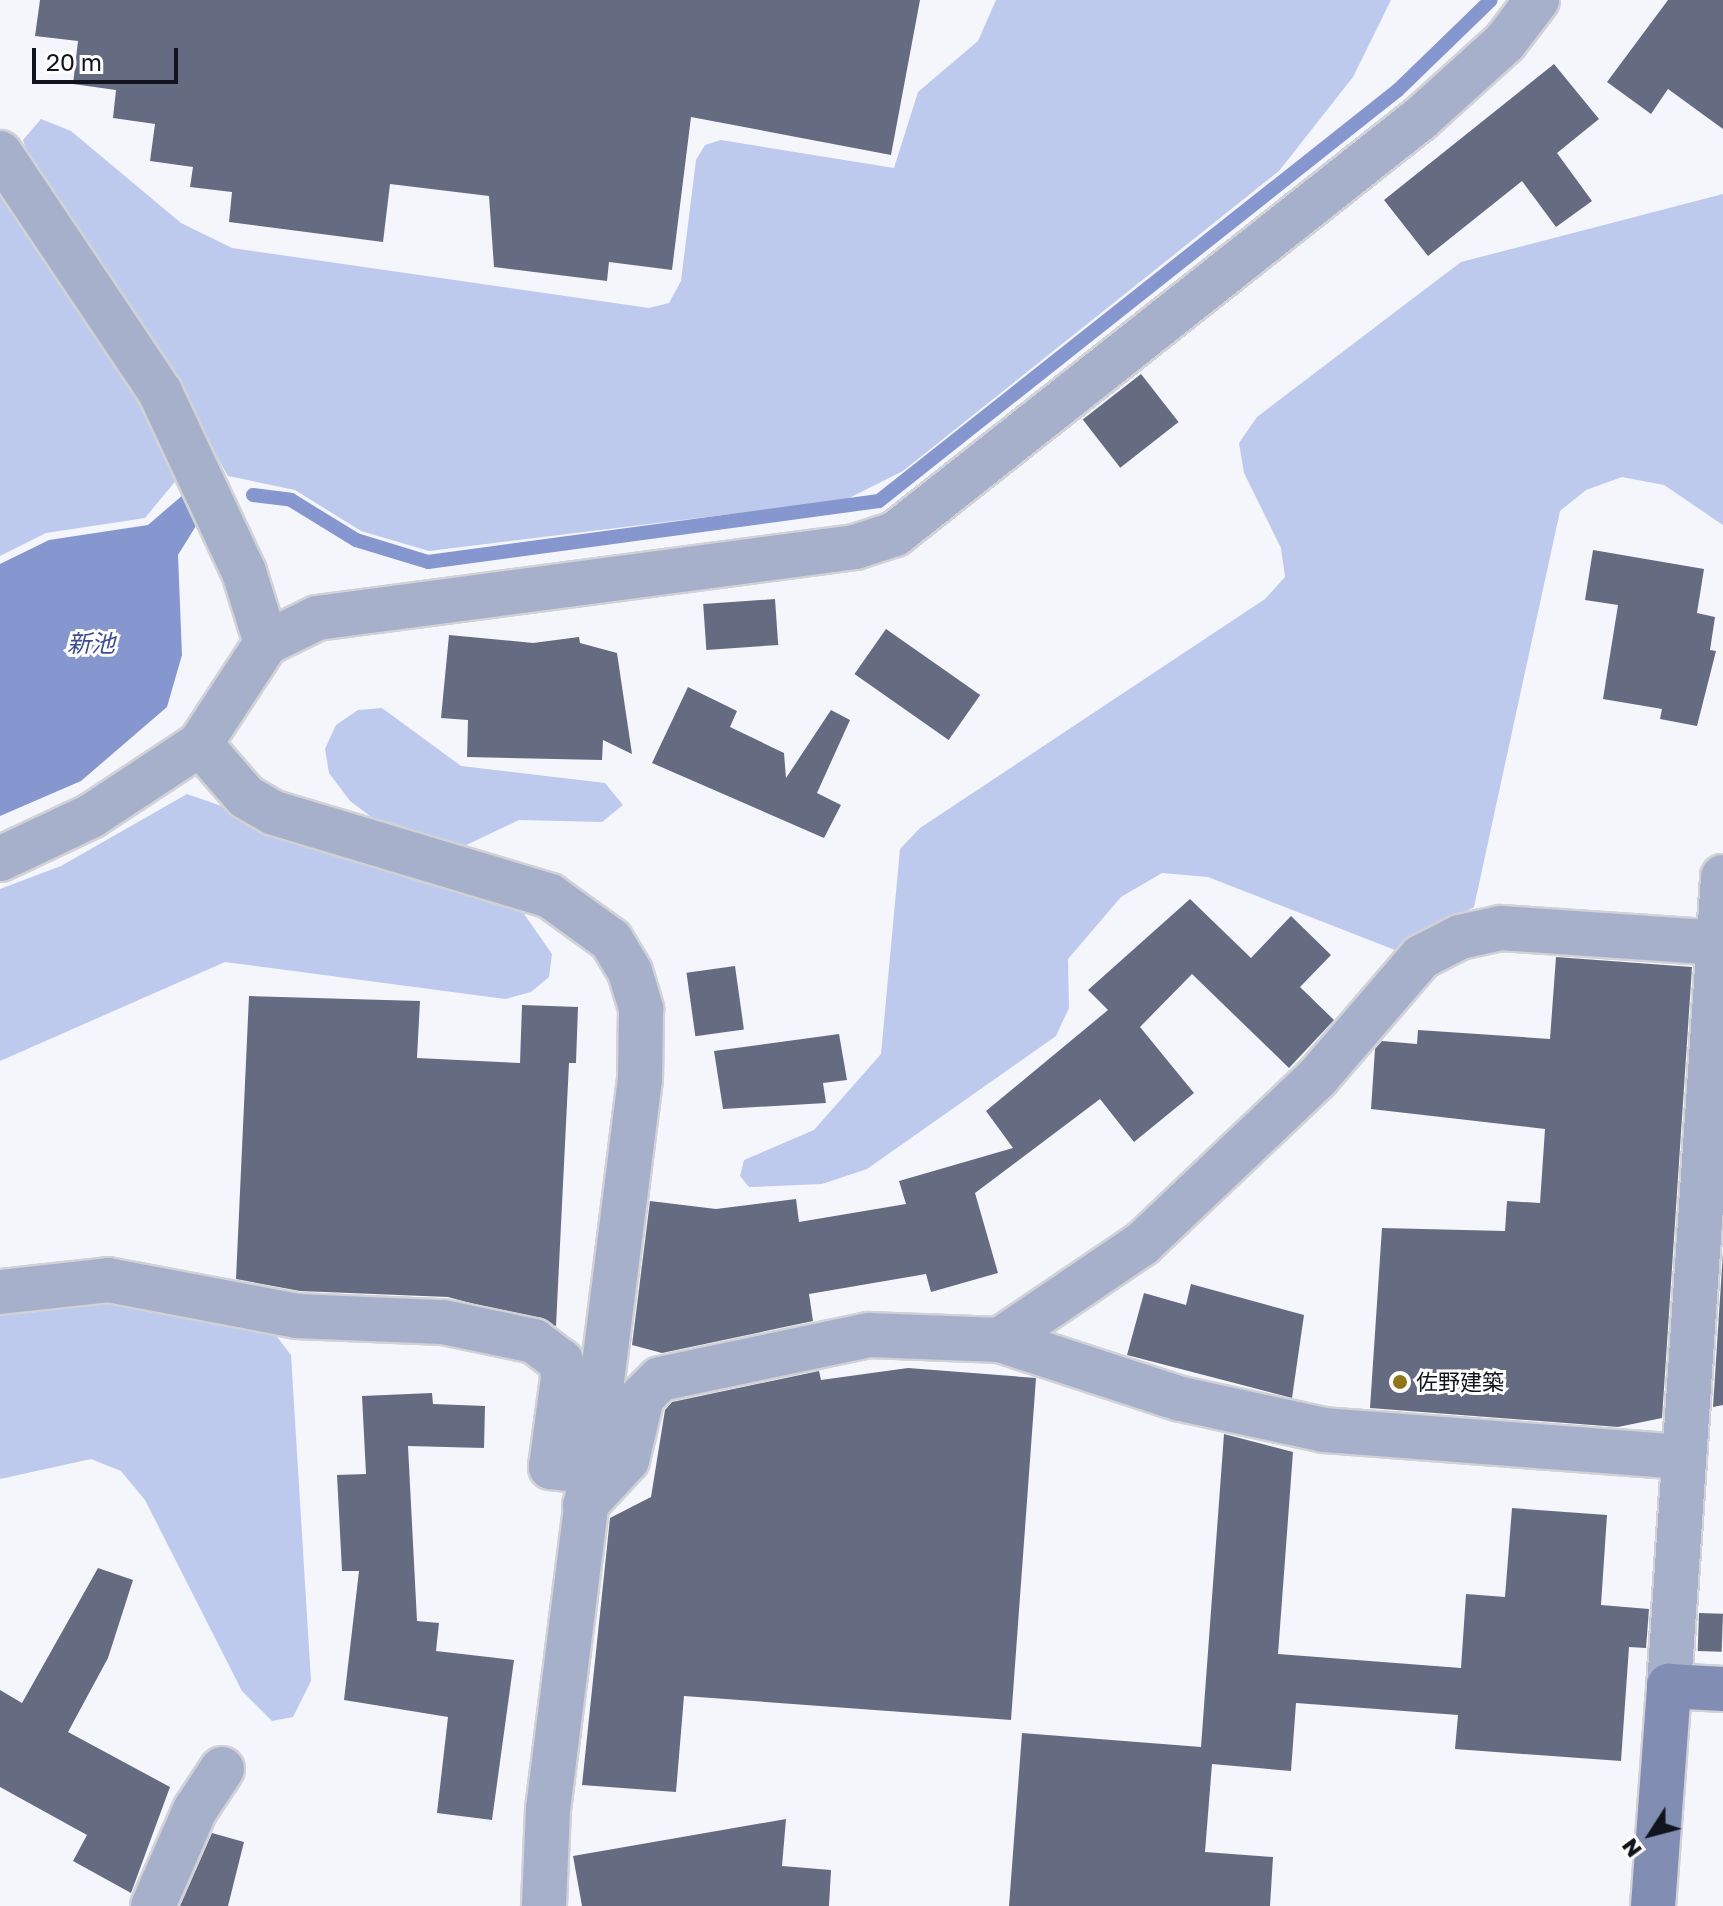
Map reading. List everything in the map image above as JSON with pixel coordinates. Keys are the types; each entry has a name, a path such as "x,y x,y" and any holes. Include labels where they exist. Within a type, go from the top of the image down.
{"street":[{"path":"0,859 91,816 200,744 266,643 317,618 372,606 855,547 895,534 1421,118 1505,42 1537,0"},
{"path":"0,153 160,392 244,572 266,643"},
{"path":"200,744 246,797 274,813 550,896 611,940 630,972 641,1009 640,1079 548,1809 544,1906"},
{"path":"1653,1906 1721,943 1723,877"},
{"path":"1000,1340 1142,1244 1317,1078 1421,957 1460,937 1501,928 1721,943"},
{"path":"0,1292 108,1280 297,1316 443,1322 534,1341 561,1361 563,1378 551,1467 588,1489"},
{"path":"588,1489 627,1460 642,1397 686,1369 869,1335 1000,1340 1181,1399 1324,1430 1684,1457"},
{"path":"1669,1686 1723,1689"},
{"path":"153,1906 222,1769"}],"shaded area":[{"path":"996,0 1391,0 1353,77 1279,171 903,471 845,500 429,551 361,531 295,490 228,476 143,326 32,168 23,140 41,119 71,131 181,223 232,248 649,308 669,303 681,281 696,160 705,145 721,140 894,168 918,92 978,41"},
{"path":"0,185 128,373 178,478 145,518 46,533 0,556"},
{"path":"1723,194 1723,525 1664,485 1622,477 1586,490 1560,511 1474,907 1395,950 1208,877 1162,873 1121,897 1068,959 1069,1008 1056,1036 867,1169 822,1184 749,1187 740,1176 744,1160 814,1130 881,1054 900,849 920,828 1265,599 1285,577 1281,548 1244,473 1239,443 1257,417 1461,262"},
{"path":"382,708 461,766 605,783 623,805 602,822 519,820 462,847 386,828 350,801 329,773 325,749 336,725 358,710"},
{"path":"187,794 522,911 552,954 549,977 531,992 505,999 225,962 0,1061 0,889 61,866"},
{"path":"107,1294 274,1333 291,1355 311,1681 293,1717 272,1721 242,1691 145,1500 121,1471 91,1459 0,1479 0,1308"}],"water":[{"name":"新池","path":"184,494 199,521 178,555 182,655 167,707 81,781 0,816 0,564 49,540 148,525"}],"building":[{"path":"40,0 920,0 891,155 691,117 672,270 609,262 607,281 494,267 489,196 390,184 383,242 229,222 232,192 190,187 193,167 150,161 155,124 113,118 116,90 73,84 78,41 35,36"},
{"path":"1668,0 1723,0 1723,129 1668,89 1651,114 1607,82"},
{"path":"1554,64 1599,119 1557,153 1592,201 1556,227 1522,181 1428,256 1384,200"},
{"path":"1141,374 1179,422 1120,468 1083,420"},
{"path":"1593,550 1704,569 1697,613 1715,617 1710,650 1716,651 1697,726 1660,719 1662,709 1603,699 1618,605 1585,600"},
{"path":"775,599 778,645 706,650 703,604"},
{"path":"886,629 980,695 949,740 854,674"},
{"path":"449,635 533,643 579,637 580,643 617,653 632,754 603,740 602,760 467,757 468,720 441,718"},
{"path":"688,687 737,711 730,727 784,753 786,778 831,710 850,720 817,793 841,805 824,838 652,763"},
{"path":"1190,899 1251,958 1291,916 1331,955 1300,987 1334,1020 1289,1068 1192,974 1140,1027 1194,1093 1134,1142 1100,1099 975,1193 998,1273 931,1292 926,1274 809,1294 813,1321 662,1353 632,1345 650,1201 716,1209 796,1199 799,1222 906,1204 899,1181 1013,1148 986,1111 1108,1010 1088,990"},
{"path":"1556,957 1692,967 1662,1418 1618,1427 1370,1408 1382,1228 1505,1231 1507,1201 1540,1203 1545,1129 1371,1109 1375,1049 1382,1041 1417,1044 1418,1030 1550,1039"},
{"path":"735,966 744,1029 695,1036 686,973"},
{"path":"249,996 420,1001 417,1058 520,1063 522,1005 578,1007 576,1063 569,1063 556,1326 448,1297 300,1291 236,1279"},
{"path":"839,1034 847,1080 823,1083 826,1103 723,1109 714,1051"},
{"path":"1723,1252 1723,1405 1713,1407"},
{"path":"1191,1284 1304,1315 1292,1398 1127,1355 1144,1293 1186,1305"},
{"path":"908,1368 1036,1378 1011,1720 684,1696 676,1792 582,1785 610,1518 651,1497 665,1410 672,1402 819,1371 821,1380"},
{"path":"432,1393 433,1404 485,1406 484,1448 408,1446 417,1621 439,1623 436,1651 514,1660 492,1820 437,1813 448,1717 344,1700 359,1571 342,1571 337,1475 366,1474 362,1396"},
{"path":"1224,1434 1293,1452 1278,1654 1461,1668 1466,1594 1505,1597 1512,1508 1607,1515 1601,1605 1649,1609 1646,1648 1629,1647 1621,1761 1455,1749 1458,1715 1296,1703 1291,1771 1212,1764 1205,1852 1273,1857 1270,1906 1009,1906 1022,1733 1201,1747"},
{"path":"98,1568 133,1580 108,1658 68,1732 170,1787 131,1893 73,1861 87,1835 0,1787 0,1690 22,1703"},
{"path":"1699,1613 1723,1614 1722,1652 1698,1651"},
{"path":"786,1819 782,1866 831,1870 829,1906 582,1906 573,1856"},
{"path":"212,1833 244,1842 228,1906 180,1906"}],"waterway":[{"path":"253,495 291,500 356,540 428,562 879,501 1398,90 1491,0"}],"place":[{"name":"佐野建築","path":"1400,1382"}]}
